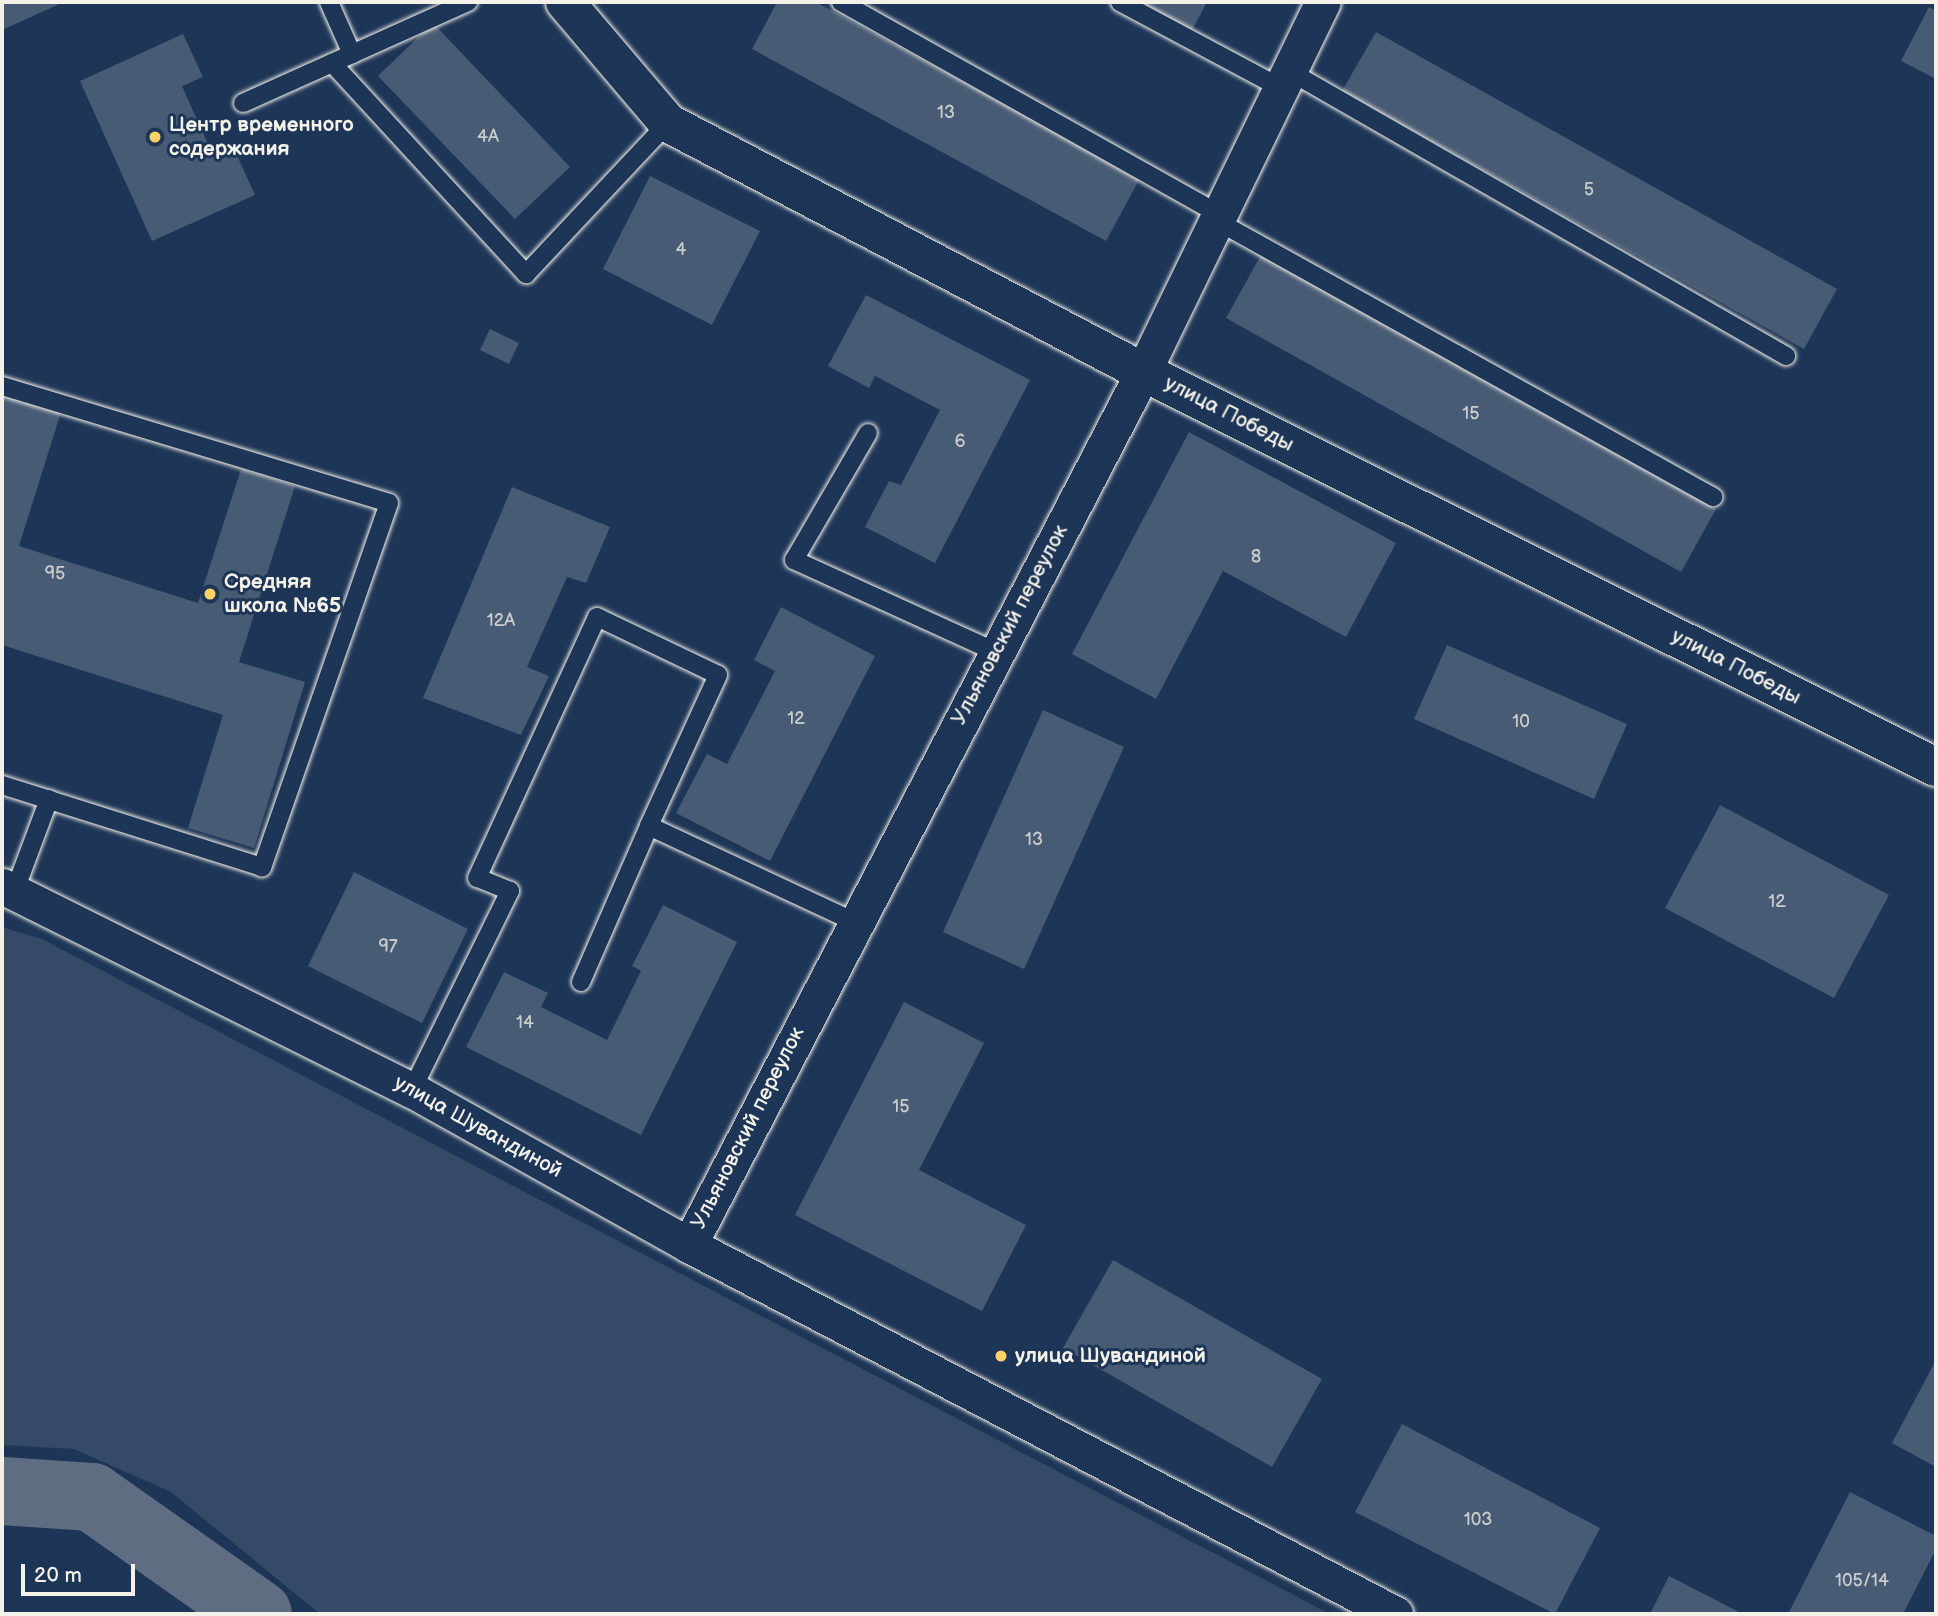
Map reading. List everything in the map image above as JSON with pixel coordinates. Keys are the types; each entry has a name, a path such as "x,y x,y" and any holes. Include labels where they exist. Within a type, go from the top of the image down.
{"street":[{"name":"улица Победы","path":"565,2 668,123 1143,372 1936,767"},
{"name":"Ульяновский переулок","path":"689,1245 853,921 1143,372 1323,2"},
{"name":"улица Шувандиной","path":"8,888 412,1090 689,1245 1395,1614"}],"lane":[{"path":"329,2 352,54"},
{"path":"243,103 468,2"},
{"path":"841,2 1713,498"},
{"path":"1120,2 1285,80 1786,356"},
{"path":"332,63 526,274 668,123"},
{"path":"2,386 388,503 262,867 2,785"},
{"path":"868,433 794,560 996,652"},
{"path":"412,1090 509,891 477,878 597,617 718,675 581,982"},
{"path":"8,888 49,799"},
{"path":"649,826 853,921"}],"shaded area":[{"path":"2,927 42,939 1330,1614 320,1614 171,1492 74,1449 2,1445"}],"building":[{"path":"2,2 64,2 2,30"},
{"path":"777,2 816,2 1140,178 1106,241 752,49"},
{"path":"1137,2 1207,2 1191,32"},
{"path":"1929,7 1936,11 1936,79 1901,61"},
{"path":"433,23 570,167 515,219 378,76"},
{"path":"1376,32 1837,289 1804,349 1342,91"},
{"name":"Центр временного содержания","path":"183,34 203,77 182,86 215,160 235,151 255,195 152,241 80,81"},
{"path":"650,176 760,231 712,325 603,269"},
{"path":"1261,255 1716,509 1681,572 1226,318"},
{"path":"866,295 1030,380 935,563 865,527 889,481 901,485 940,410 875,376 869,388 828,366"},
{"path":"490,329 519,343 509,364 480,350"},
{"path":"2,393 61,412 19,546 198,603 241,469 295,486 239,662 305,682 254,848 188,828 223,715 2,645"},
{"path":"1189,432 1396,543 1346,637 1223,571 1156,699 1072,654"},
{"path":"512,487 610,527 586,583 567,577 527,667 549,676 521,735 423,698"},
{"path":"781,607 875,656 770,861 676,813 707,754 727,764 775,671 754,660"},
{"path":"1447,645 1627,724 1594,799 1414,719"},
{"path":"1043,710 1124,747 1024,969 943,932"},
{"path":"1720,805 1889,895 1834,998 1665,908"},
{"path":"354,872 468,929 422,1023 308,966"},
{"path":"663,905 737,942 641,1135 466,1047 504,972 548,993 541,1007 607,1040 641,971 632,966"},
{"path":"904,1002 984,1043 919,1170 1026,1225 982,1311 795,1215"},
{"path":"1113,1260 1322,1379 1272,1467 1063,1348"},
{"path":"1936,1360 1936,1467 1892,1443"},
{"path":"1402,1424 1600,1528 1555,1614 1355,1512"},
{"path":"1850,1492 1936,1536 1936,1549 1903,1614 1788,1614"},
{"path":"1669,1576 1743,1614 1650,1614"}],"waterway":[{"path":"2,1491 92,1497 258,1614"}],"place":[{"name":"Центр временного содержания","path":"155,137"},
{"name":"Средняя школа №65","path":"210,594"},
{"name":"улица Шувандиной","path":"1001,1356"}]}
